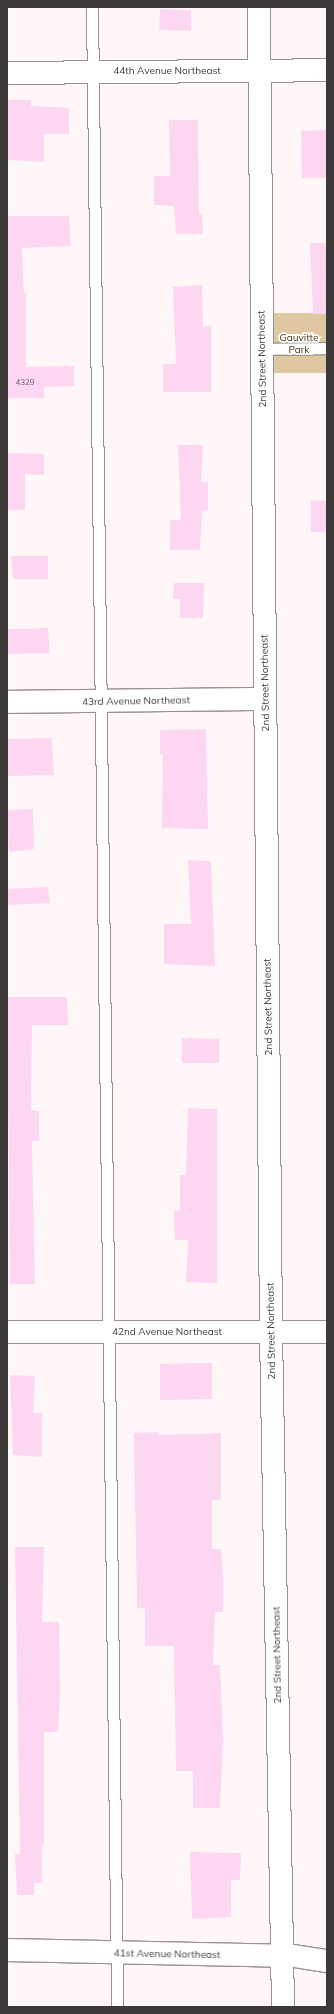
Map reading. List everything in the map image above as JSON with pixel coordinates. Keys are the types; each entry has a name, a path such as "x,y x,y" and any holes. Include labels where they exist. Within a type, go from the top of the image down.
{"street":[{"name":"2nd Street Northeast","path":"259,7 271,1332 283,2007"},
{"name":"44th Avenue Northeast","path":"7,73 327,70"},
{"name":"43rd Avenue Northeast","path":"7,702 265,699"},
{"name":"42nd Avenue Northeast","path":"7,1332 327,1332"},
{"name":"41st Avenue Northeast","path":"7,1950 282,1956 327,1961"}],"lane":[{"path":"92,7 117,2007"},
{"path":"262,349 327,348"}],"green space":[{"name":"Gauvitte Park","path":"271,313 327,313 327,373 272,373"}],"building":[{"path":"160,9 191,10 191,31 159,30"},
{"path":"7,100 31,100 31,106 69,108 69,134 44,134 44,162 7,160"},
{"path":"169,120 198,120 199,214 202,214 203,234 176,234 174,206 154,205 154,176 170,176"},
{"path":"327,130 327,178 302,178 301,131"},
{"path":"7,216 69,216 71,246 22,248 24,293 26,293 26,367 74,366 74,386 44,387 44,398 7,398"},
{"path":"310,243 327,243 327,314 313,314"},
{"path":"202,285 203,327 211,326 211,392 163,392 163,364 176,364 173,287"},
{"path":"178,445 203,445 201,482 208,482 208,510 202,511 200,550 170,550 170,520 181,520"},
{"path":"7,453 44,454 44,475 25,474 25,510 7,510"},
{"path":"311,500 327,501 327,532 311,532"},
{"path":"11,556 48,556 48,579 13,579"},
{"path":"174,583 204,583 203,618 180,618 180,599 173,599"},
{"path":"48,628 50,653 7,654 7,629"},
{"path":"206,729 208,829 162,828 163,754 160,754 160,730"},
{"path":"52,738 54,775 7,776 7,739"},
{"path":"33,809 34,849 9,852 7,810"},
{"path":"188,860 211,861 215,966 164,964 164,924 191,924"},
{"path":"48,887 50,903 7,905 7,889"},
{"path":"7,997 67,997 68,1025 32,1025 31,1110 39,1111 39,1141 32,1141 35,1284 10,1284"},
{"path":"182,1038 219,1039 219,1063 182,1063"},
{"path":"188,1108 217,1109 217,1283 186,1282 188,1240 175,1240 174,1211 180,1210 180,1175 186,1175"},
{"path":"212,1363 212,1399 160,1400 160,1364"},
{"path":"10,1375 35,1376 33,1413 42,1413 42,1457 13,1455"},
{"path":"158,1432 158,1435 221,1433 221,1500 212,1500 212,1549 221,1549 223,1574 223,1612 215,1612 213,1665 220,1665 223,1740 220,1808 193,1808 193,1771 176,1771 174,1646 145,1646 145,1608 137,1608 134,1433"},
{"path":"15,1547 44,1547 42,1622 59,1622 60,1691 58,1732 44,1732 44,1845 42,1845 42,1883 34,1883 34,1895 17,1895 15,1854 20,1854"},
{"path":"190,1852 241,1853 240,1880 231,1880 231,1917 192,1919"}]}
